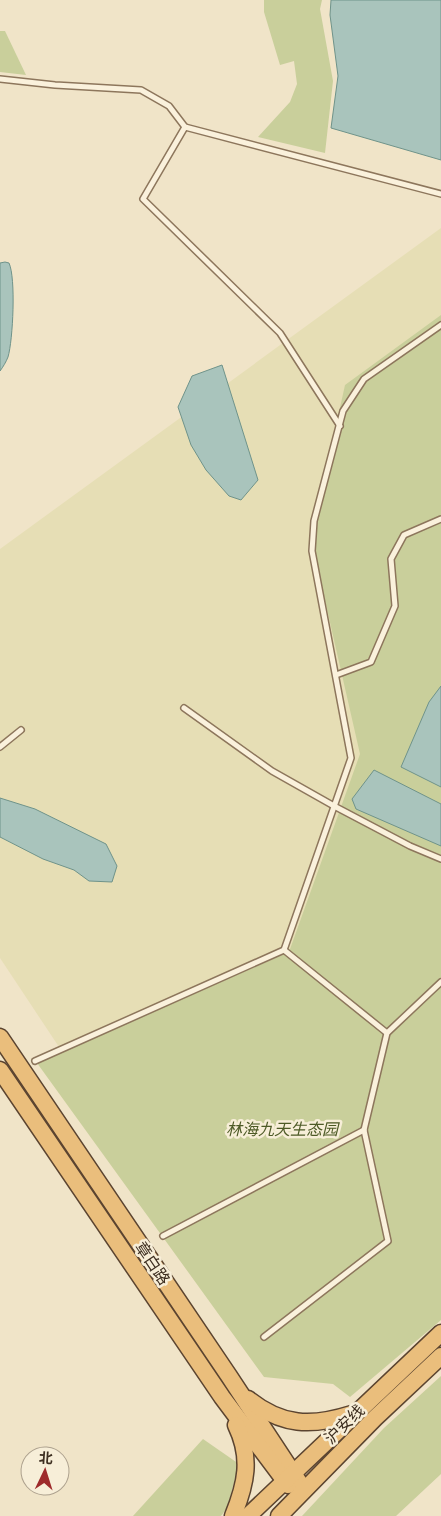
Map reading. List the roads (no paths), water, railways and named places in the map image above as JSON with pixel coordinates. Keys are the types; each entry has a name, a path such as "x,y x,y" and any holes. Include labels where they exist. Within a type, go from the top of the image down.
{"highway":[{"name":"章白路","path":"0,1037 240,1393 288,1477"},
{"name":"章白路","path":"0,1070 222,1396 288,1477"},
{"name":"沪安线","path":"248,1516 441,1333"},
{"name":"沪安线","path":"278,1516 375,1418 441,1356"},
{"path":"240,1393 263,1411 280,1418 295,1421 313,1422 334,1419 356,1412"},
{"path":"222,1396 243,1439 246,1452 245,1480 234,1516"},
{"path":"288,1477 301,1493"}],"lane":[{"path":"0,79 55,85 141,90 170,106 185,127 441,194"},
{"path":"185,127 142,198 280,334 340,426"},
{"path":"35,1061 284,950 351,758 312,551 314,522 344,411 364,379 441,325"},
{"path":"336,675 371,662 395,606 391,559 404,535 441,519"},
{"path":"184,708 272,771 410,846 441,859"},
{"path":"0,747 21,730"},
{"path":"284,950 388,1033"},
{"path":"264,1337 388,1242 364,1130 388,1033 441,982"},
{"path":"162,1236 364,1130"}],"water":[{"path":"331,0 441,0 441,160 331,128 338,76 330,15"},
{"path":"0,263 9,263 11,271 13,295 12,324 8,357 0,371"},
{"path":"222,365 258,480 241,500 229,496 206,470 191,445 178,407 192,376"},
{"path":"441,686 441,787 401,767 429,702"},
{"path":"374,770 441,804 441,846 356,809 352,799"},
{"path":"0,798 35,809 106,844 117,866 112,882 89,881 74,870 43,859 0,837"}],"park label":[{"name":"林海九天生态园","path":"282,1129"}]}
